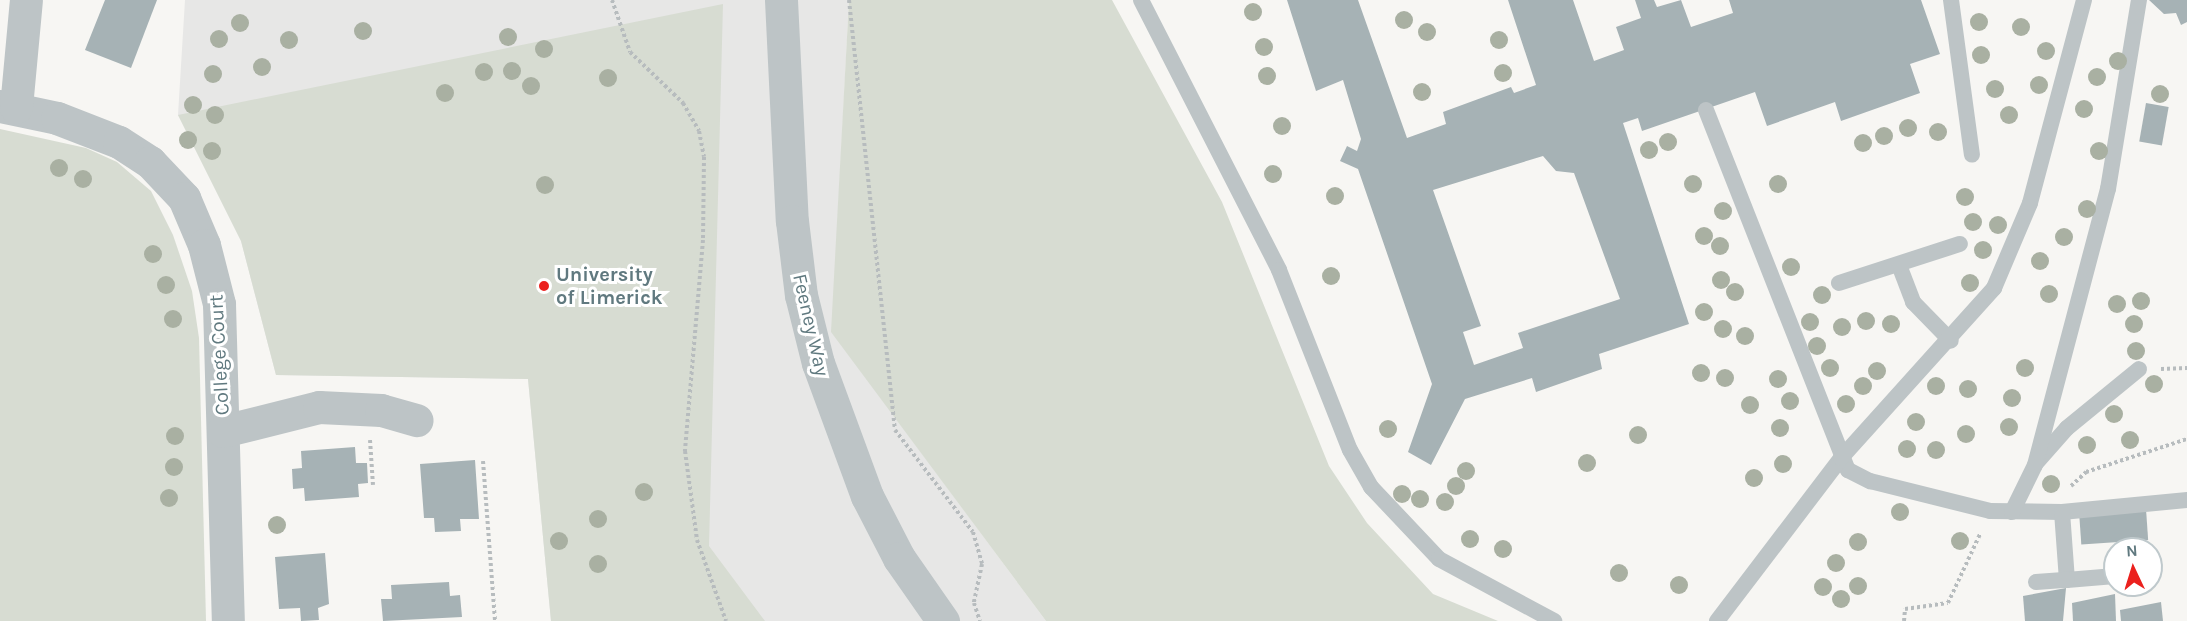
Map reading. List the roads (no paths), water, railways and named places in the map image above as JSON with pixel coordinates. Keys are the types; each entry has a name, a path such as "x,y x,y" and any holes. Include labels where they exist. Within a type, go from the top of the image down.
{"street":[{"path":"8,107 26,0"},
{"name":"Feeney Way","path":"781,0 792,221 801,295 818,363 867,496 899,558 943,621"},
{"name":"College Court","path":"8,107 119,142 157,168 184,198 204,245 219,304 228,621"},
{"path":"223,431 319,407 368,409 417,420"}],"lane":[{"path":"1141,0 1279,270 1350,450 1371,487 1439,559 1554,621"},
{"path":"1951,0 1972,155"},
{"path":"1717,621 1841,458 1951,341 1994,288 2030,202 2084,0"},
{"path":"2012,512 2035,465 2108,189 2139,0"},
{"path":"1706,110 1841,458 1848,470 1870,481 1990,511 2062,512 2187,500"},
{"path":"1839,283 1960,244"},
{"path":"1899,264 1913,302 1951,341"},
{"path":"2035,465 2067,428 2139,369"},
{"path":"2062,512 2067,580"},
{"path":"2036,582 2103,577"}],"place":[{"name":"University of Limerick","path":"544,286"}]}
